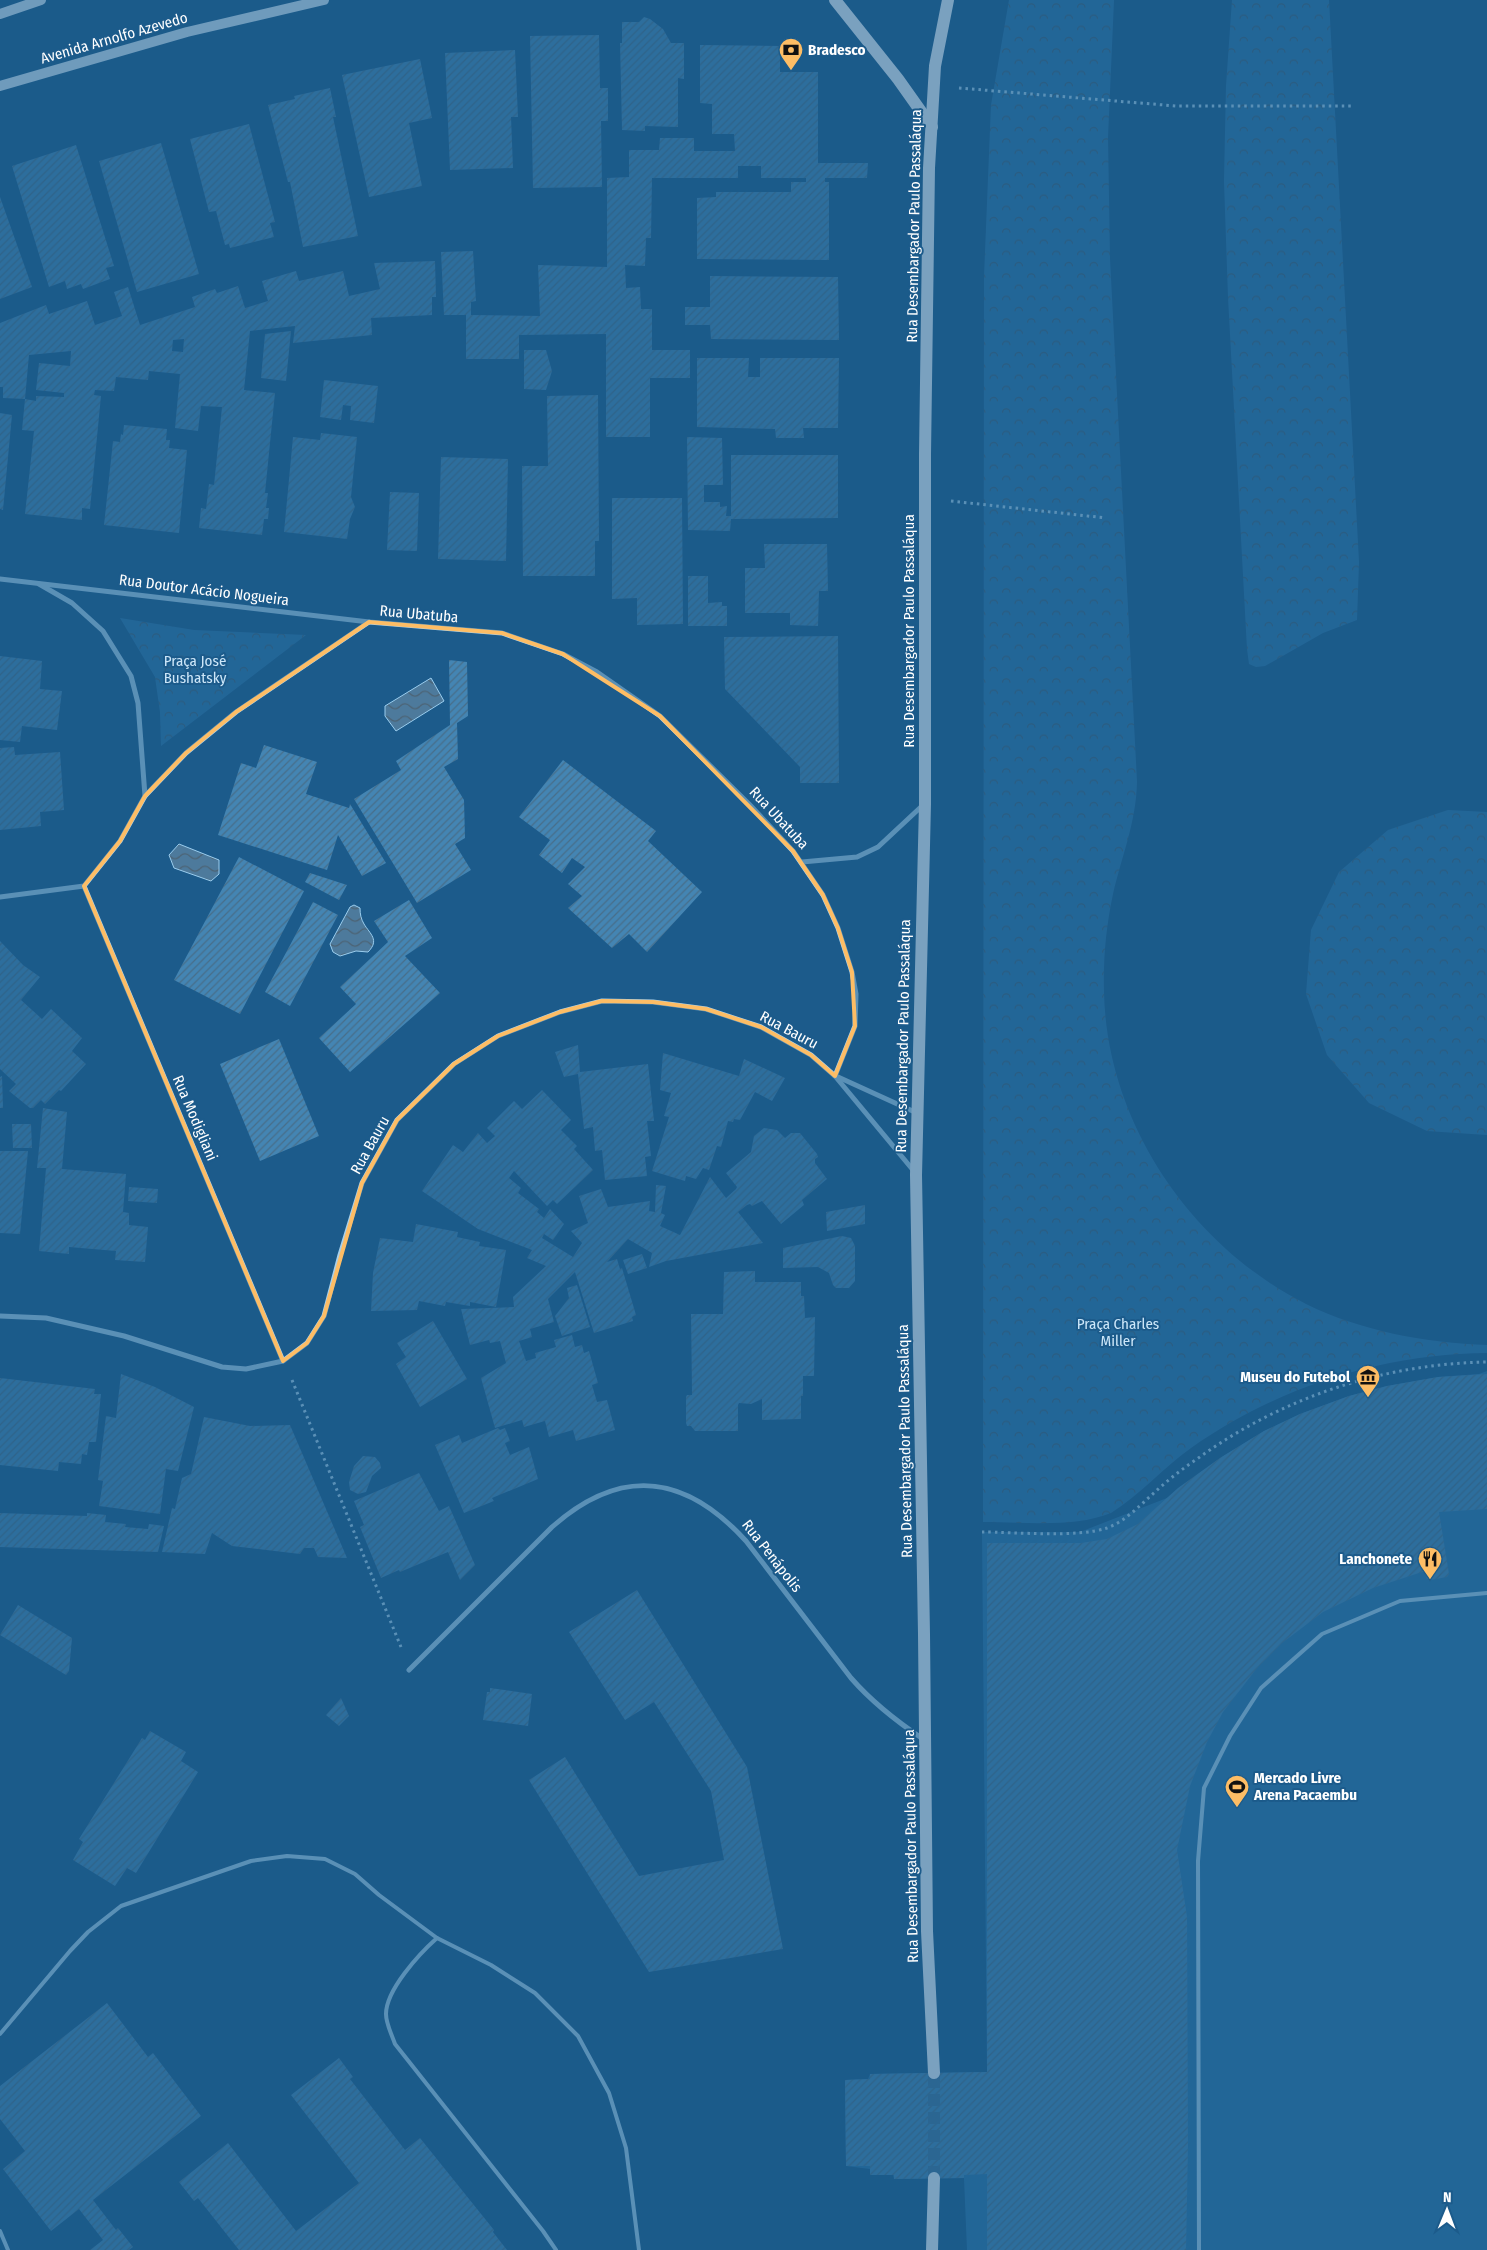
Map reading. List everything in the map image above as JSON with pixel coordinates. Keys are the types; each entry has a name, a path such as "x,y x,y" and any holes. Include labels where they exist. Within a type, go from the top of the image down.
{"main road":[{"path":"0,14 41,0"},
{"name":"Avenida Arnolfo Azevedo","path":"0,86 187,32 324,0"},
{"path":"835,0 898,79 932,127"},
{"name":"Rua Desembargador Paulo Passaláqua","path":"934,2074 927,1931 926,1740 916,1175 925,804 925,499 929,168 935,66 948,0"},
{"path":"932,2250 934,2178"}],"street":[{"name":"Rua Doutor Acácio Nogueira","path":"0,578 369,622"},
{"name":"Rua Doutor Acácio Nogueira","path":"36,582 72,603 103,631 130,676 138,704 145,796"},
{"name":"Rua Ubatuba","path":"84,886 120,841 145,796 186,753 236,712 369,622 502,633 563,654 597,672 660,716 749,804 802,862 830,912 852,972 856,994 855,1026 835,1076"},
{"name":"Rua Ubatuba","path":"802,862 857,857 878,848 925,804"},
{"path":"0,897 84,886"},
{"name":"Rua Modigliani","path":"84,886 283,1361"},
{"name":"Rua Bauru","path":"0,1316 46,1318 124,1336 222,1367 246,1369 283,1361 307,1343 324,1316 340,1254 362,1183 396,1120 454,1064 498,1036 560,1012 602,1001 653,1002 706,1009 761,1027 811,1054 835,1076 916,1175"},
{"name":"Rua Bauru","path":"835,1076 918,1114"},
{"name":"Rua Penápolis","path":"409,1670 552,1527 576,1507 609,1492 657,1486 678,1490 694,1497 728,1522 746,1541 862,1690 878,1707 926,1740"}],"lane":[{"path":"1199,2250 1198,1862 1204,1788 1230,1736 1261,1688 1322,1634 1400,1601 1487,1593"},
{"path":"0,2034 70,1951 88,1932 121,1906 251,1861 287,1856 325,1859 355,1874 379,1895 437,1938 491,1965 535,1993 578,2036 609,2093 626,2148 639,2250"},
{"path":"437,1938 419,1954 387,2002 386,2017 395,2044 543,2230 556,2250"},
{"path":"0,2231 8,2250"}],"path":[{"path":"934,86 1176,106 1352,106"},
{"path":"925,499 1106,518"},
{"path":"982,1532 1080,1532 1107,1528 1126,1517 1181,1470 1216,1445 1256,1421 1293,1403 1372,1377 1418,1368 1487,1362"},
{"path":"302,1402 389,1615 409,1670"}],"highlighted area":[{"path":"369,622 502,633 563,654 660,716 793,851 823,895 838,928 852,972 855,1026 835,1076 811,1055 761,1027 706,1009 653,1002 602,1001 560,1012 498,1036 454,1064 397,1120 362,1183 324,1316 307,1343 283,1361 84,886 120,841 145,796 186,753 236,712"}],"green space":[{"name":"Praça Charles Miller","path":"1009,0 1114,0 1108,137 1110,259 1137,782 1134,811 1111,906 1105,955 1104,993 1109,1041 1121,1088 1139,1133 1163,1176 1192,1214 1226,1249 1264,1279 1306,1304 1349,1322 1394,1334 1441,1342 1487,1345 1487,1353 1448,1355 1370,1367 1295,1391 1224,1426 1191,1448 1132,1498 1111,1513 1081,1521 1048,1523 983,1522 984,277 991,105"},
{"path":"1232,0 1329,0 1359,562 1357,620 1323,633 1265,666 1256,667 1249,664 1247,649 1228,297 1224,181 1226,86"},
{"name":"Praça José Bushatsky","path":"120,618 194,630 306,635 161,746 160,712 155,677"},
{"path":"1448,810 1487,812 1487,1135 1427,1131 1369,1103 1327,1055 1306,994 1311,930 1339,872 1388,830"},
{"name":"Mercado Livre Arena Pacaembu","path":"1487,1371 1487,2250 967,2250 964,2178 894,2179 893,2175 870,2175 870,2169 846,2166 845,2080 868,2079 870,2074 987,2072 982,1532 1080,1532 1167,1498 1220,1458 1264,1431 1300,1414 1349,1396 1387,1386 1438,1377 1479,1374"}],"water":[{"path":"431,678 444,701 396,731 385,716 385,706"},
{"path":"179,844 219,860 219,874 211,881 174,868 169,855"},
{"path":"354,905 360,908 362,920 374,941 372,948 368,952 356,951 340,956 333,952 330,944 350,907"}],"building":[{"path":"644,17 650,19 663,29 671,43 684,43 684,79 678,78 678,127 645,126 645,131 622,130 620,43 622,43 622,22 639,22"},
{"path":"599,35 600,88 608,88 608,121 601,121 602,187 533,188 530,36"},
{"path":"700,45 780,46 780,72 818,72 818,163 868,163 867,178 825,178 825,182 829,182 829,260 697,259 697,198 716,197 716,192 791,192 791,182 806,182 806,178 761,178 761,166 738,166 738,178 652,178 651,238 646,238 645,266 625,265 626,288 640,287 641,309 652,309 652,350 690,350 690,378 650,378 650,437 606,437 606,334 519,335 519,359 466,359 466,315 444,315 441,252 473,251 476,301 471,302 471,315 540,316 538,265 607,267 607,178 629,177 629,150 659,150 660,138 694,138 694,151 735,151 734,134 712,134 712,104 700,103"},
{"path":"515,50 518,117 511,117 513,168 450,170 445,53"},
{"path":"420,59 432,118 409,123 422,186 369,197 342,75"},
{"path":"330,88 336,117 333,117 358,236 303,247 290,182 288,182 268,105 295,99 294,96"},
{"path":"249,124 275,222 270,223 274,237 230,248 229,244 225,245 216,211 209,212 190,139"},
{"path":"161,143 199,274 137,292 99,161"},
{"path":"76,145 114,266 106,268 110,279 83,289 81,284 67,289 65,281 49,287 12,166"},
{"path":"0,197 32,287 0,299"},
{"path":"435,261 436,297 432,297 432,315 371,318 372,335 293,343 295,326 250,331 244,390 275,393 265,493 268,493 266,508 269,508 268,519 264,519 262,535 199,528 201,508 206,509 209,484 214,485 222,407 201,406 198,431 175,428 180,374 149,371 148,380 116,377 114,391 95,390 94,395 101,396 90,509 82,508 82,520 25,514 34,431 22,430 25,399 3,398 3,387 0,387 0,323 46,305 49,314 87,301 95,325 122,316 114,292 128,287 140,325 195,307 192,297 215,289 217,293 238,286 245,308 268,301 262,281 296,271 299,281 343,271 349,296 380,289 374,263","holes":["184,339 183,352 172,351 173,340","71,351 70,366 39,363 36,390 64,393 64,397 36,396 36,401 25,399 29,355"]},
{"path":"710,276 838,277 839,340 711,339 710,325 685,325 685,307 710,307"},
{"path":"291,331 286,381 261,378 265,334"},
{"path":"524,350 546,350 552,371 546,390 524,389"},
{"path":"697,358 749,358 748,377 760,377 760,358 839,358 838,428 803,428 804,438 776,438 775,429 697,427"},
{"path":"324,380 378,386 374,423 350,420 351,406 343,405 341,420 320,417"},
{"path":"598,395 599,541 595,541 595,576 523,576 522,466 548,466 547,396"},
{"path":"0,413 12,415 3,510 0,509"},
{"path":"124,425 167,429 166,440 170,440 169,448 187,450 179,533 104,525 113,441 120,442"},
{"path":"321,433 357,437 351,497 355,507 350,519 347,539 284,532 293,437 320,440"},
{"path":"687,437 722,438 723,485 704,485 704,502 720,502 720,507 727,506 726,516 731,516 731,455 838,455 838,518 731,519 730,531 688,530"},
{"path":"441,457 508,459 506,561 438,559"},
{"path":"390,492 419,493 417,551 387,550"},
{"path":"612,498 682,498 683,624 637,625 637,598 612,599"},
{"path":"764,544 827,544 828,591 819,591 818,626 790,625 790,613 745,613 745,568 765,568"},
{"path":"688,576 708,576 708,603 722,602 722,606 727,606 727,626 688,626"},
{"path":"838,636 839,783 800,783 800,767 725,689 724,637"},
{"path":"0,656 42,661 40,689 62,691 57,730 22,726 20,742 0,740"},
{"path":"449,660 467,662 468,716 457,723 458,759 444,767 464,800 465,838 455,844 471,870 417,903 354,799 401,770 396,761 450,725"},
{"path":"264,745 317,762 306,794 349,808 350,804 386,863 362,876 338,835 327,870 218,835 241,763 256,768"},
{"path":"14,747 15,755 60,752 64,810 40,812 41,826 0,830 0,748"},
{"path":"563,760 656,831 648,841 702,892 647,952 629,934 612,948 568,908 582,896 568,884 585,867 572,858 562,873 539,855 550,840 519,817"},
{"path":"239,857 304,891 240,1014 174,980"},
{"path":"310,873 347,885 339,900 305,882"},
{"path":"409,900 432,938 405,956 440,993 350,1072 319,1038 356,1004 340,987 388,942 374,921"},
{"path":"313,902 338,915 290,1006 265,992"},
{"path":"0,941 23,965 40,977 21,1000 42,1019 51,1009 82,1038 72,1051 86,1064 61,1091 59,1090 45,1104 41,1100 33,1108 30,1108 9,1091 16,1084 0,1069"},
{"path":"279,1039 319,1136 260,1161 220,1064"},
{"path":"578,1045 580,1072 648,1064 654,1121 647,1121 651,1156 645,1157 647,1176 605,1180 602,1150 595,1151 593,1127 584,1129 578,1074 564,1077 555,1052"},
{"path":"663,1053 739,1076 744,1059 785,1078 772,1101 755,1092 740,1120 728,1121 721,1147 717,1146 709,1170 703,1168 696,1179 686,1176 685,1181 652,1171 669,1117 664,1116 671,1093 660,1090"},
{"path":"2,1076 3,1108 0,1108 0,1077"},
{"path":"542,1090 571,1120 561,1130 577,1146 574,1149 593,1170 557,1204 553,1200 547,1206 514,1171 509,1178 521,1188 518,1193 539,1209 537,1212 544,1218 550,1209 564,1224 553,1240 544,1234 542,1238 573,1257 582,1243 571,1231 588,1223 579,1196 601,1189 608,1207 650,1201 649,1211 655,1212 656,1185 666,1186 661,1213 665,1215 660,1226 680,1235 710,1177 726,1198 736,1189 737,1187 726,1173 751,1152 754,1136 764,1128 777,1130 785,1138 791,1133 800,1133 817,1154 818,1157 815,1159 815,1163 827,1179 802,1200 804,1205 781,1224 762,1201 752,1206 750,1204 747,1205 738,1212 763,1243 666,1261 649,1267 652,1253 628,1239 607,1262 617,1259 620,1269 622,1268 636,1315 632,1317 633,1321 594,1333 575,1272 548,1299 554,1322 530,1329 532,1337 519,1341 526,1361 536,1358 535,1353 556,1347 554,1340 572,1335 575,1347 582,1345 584,1353 589,1351 598,1383 592,1385 597,1402 607,1400 615,1430 576,1441 573,1430 549,1437 545,1421 524,1427 522,1420 495,1428 481,1378 506,1363 500,1341 490,1343 489,1340 470,1345 461,1309 514,1307 513,1297 546,1266 527,1258 532,1250 478,1229 422,1191 453,1145 463,1152 478,1133 487,1143 495,1136 487,1128 514,1101 522,1109"},
{"path":"43,1108 67,1112 62,1169 126,1174 123,1212 129,1213 129,1225 148,1227 145,1262 115,1260 116,1251 69,1247 69,1254 39,1251 46,1168 37,1168"},
{"path":"12,1124 31,1124 32,1148 13,1148"},
{"path":"0,1151 28,1151 20,1234 0,1233"},
{"path":"129,1187 158,1189 157,1203 128,1201"},
{"path":"865,1205 865,1224 827,1231 826,1212"},
{"path":"416,1224 458,1232 457,1237 480,1242 479,1246 506,1250 496,1307 470,1302 470,1306 446,1302 445,1306 419,1301 417,1310 371,1311 373,1273 380,1238 413,1242"},
{"path":"842,1236 851,1238 855,1246 855,1281 849,1288 836,1288 829,1273 818,1267 783,1268 783,1248"},
{"path":"642,1254 647,1268 628,1274 623,1260"},
{"path":"755,1271 755,1282 801,1282 801,1296 804,1296 805,1318 815,1317 814,1376 803,1376 801,1419 762,1420 762,1399 751,1404 739,1403 738,1431 695,1431 691,1426 687,1426 686,1423 686,1397 687,1395 692,1395 691,1314 723,1314 724,1272"},
{"path":"577,1285 590,1327 562,1336 555,1316 569,1298 567,1288"},
{"path":"433,1321 467,1379 420,1407 396,1364 406,1357 397,1343"},
{"path":"121,1374 155,1387 194,1407 178,1471 166,1469 160,1514 99,1506 103,1481 98,1480 106,1416 116,1418"},
{"path":"1487,1374 1487,1509 1439,1512 1449,1574 1447,1577 1430,1580 1427,1579 1425,1572 1422,1572 1373,1588 1323,1612 1282,1643 1257,1668 1223,1712 1207,1742 1190,1786 1177,1850 1187,1917 1188,2145 1186,2250 987,2250 987,2174 964,2175 964,2178 894,2179 894,2175 870,2175 870,2166 846,2166 845,2080 870,2079 870,2074 987,2072 987,1543 1081,1543 1107,1539 1138,1524 1178,1488 1220,1458 1264,1431 1300,1414 1349,1396 1387,1386 1438,1377"},
{"path":"0,1378 95,1389 94,1394 101,1394 96,1442 89,1442 87,1455 82,1454 81,1464 59,1462 58,1471 0,1465"},
{"path":"204,1417 250,1426 290,1425 347,1558 318,1557 314,1548 304,1548 300,1554 232,1546 212,1533 205,1554 162,1552 172,1508 175,1509 182,1478 191,1474"},
{"path":"498,1428 500,1430 505,1428 510,1441 505,1443 510,1455 529,1447 538,1479 492,1498 494,1501 464,1513 435,1445 459,1435 462,1443"},
{"path":"363,1456 375,1457 380,1463 381,1468 372,1476 366,1492 358,1494 350,1490 349,1482 354,1466"},
{"path":"419,1473 439,1511 449,1506 475,1565 460,1580 448,1552 381,1578 360,1527 364,1525 354,1501"},
{"path":"0,1513 87,1516 87,1513 106,1515 105,1522 126,1524 125,1527 148,1529 149,1524 164,1526 158,1552 0,1547"},
{"path":"637,1590 747,1767 783,1949 649,1972 529,1780 565,1757 639,1876 724,1860 711,1791 654,1702 625,1720 569,1632"},
{"path":"18,1605 72,1638 69,1671 66,1675 0,1635"},
{"path":"490,1688 532,1694 528,1726 483,1720 487,1692 490,1692"},
{"path":"341,1698 349,1716 339,1726 326,1715"},
{"path":"150,1731 186,1752 181,1761 198,1772 136,1873 127,1868 115,1886 73,1860 83,1842 79,1839 142,1738 145,1740"},
{"path":"107,2003 148,2057 153,2053 201,2116 93,2200 116,2230 118,2228 133,2247 129,2250 90,2250 103,2240 79,2209 51,2231 3,2169 25,2151 0,2119 0,2086"},
{"path":"339,2058 353,2077 350,2079 405,2150 420,2138 494,2230 493,2232 507,2250 239,2250 198,2198 194,2201 179,2182 228,2143 296,2231 359,2183 291,2095"}],"tunnel":[{"path":"934,2073 934,2178"}],"place":[{"name":"Bradesco","path":"791,71"},
{"name":"Museu do Futebol","path":"1368,1398"},
{"name":"Lanchonete","path":"1430,1580"},
{"name":"Mercado Livre Arena Pacaembu","path":"1237,1808"}]}
